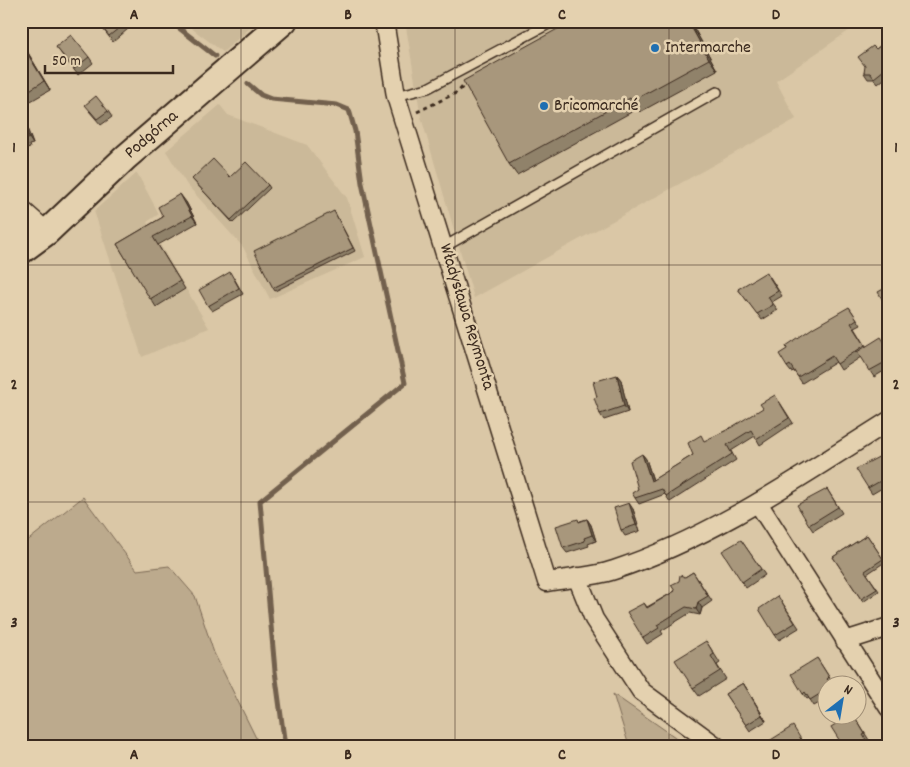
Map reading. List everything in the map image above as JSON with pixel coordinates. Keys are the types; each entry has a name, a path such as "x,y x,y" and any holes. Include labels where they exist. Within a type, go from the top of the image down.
{"main road":[{"name":"Podgórna","path":"21,251 47,232 126,157 284,21"}],"street":[{"name":"Władysława Reymonta","path":"384,21 396,96 547,582 613,570 686,541 758,503 889,421"},
{"path":"21,209 47,232"},
{"path":"758,503 889,708"},
{"path":"576,577 594,619 641,691 716,746"},
{"path":"845,641 889,627"}],"lane":[{"path":"396,96 428,88 554,21"},
{"path":"444,247 716,92"}],"shaded area":[{"path":"182,21 258,21 223,52"},
{"path":"405,21 863,21 776,81 796,119 474,298 421,117"},
{"path":"220,105 228,115 307,145 347,198 365,257 270,299 243,247 187,185 166,151"},
{"path":"137,173 159,214 147,222 209,328 142,357 94,211"},
{"path":"83,497 137,570 169,566 195,596 214,653 260,746 21,746 21,546"},
{"path":"613,694 688,746 629,746"}],"building":[{"path":"97,21 123,21 124,24 109,36"},
{"path":"572,21 688,21 709,59 632,101 630,98 509,164 463,81"},
{"path":"71,35 89,57 74,69 56,47"},
{"path":"889,39 889,66 874,78 870,73 864,73 865,66 858,57 873,46 876,49"},
{"path":"21,43 44,81 23,94 21,90"},
{"path":"96,96 108,111 97,119 85,105"},
{"path":"21,118 29,138 21,144"},
{"path":"213,159 230,177 246,162 268,185 231,220 192,179"},
{"path":"180,194 192,216 153,237 180,281 150,299 117,244 163,217 158,207"},
{"path":"334,211 353,248 273,288 254,251"},
{"path":"230,272 239,288 208,306 199,290"},
{"path":"766,272 778,291 768,297 773,305 757,314 738,289"},
{"path":"889,286 889,302 885,304 878,292"},
{"path":"849,307 857,319 851,323 865,345 837,364 832,356 798,377 790,365 787,367 779,354 787,349 786,346 814,327"},
{"path":"881,337 889,349 889,360 869,371 857,352"},
{"path":"617,375 624,406 600,414 594,398 597,397 593,382"},
{"path":"775,395 789,418 756,439 751,430 727,445 732,454 666,496 662,489 635,498 632,493 638,489 630,461 642,454 651,481 693,455 688,443 701,435 704,441 727,430 763,408 760,404"},
{"path":"886,453 889,456 889,476 868,488 856,469"},
{"path":"827,489 838,507 809,525 797,505"},
{"path":"629,503 636,525 621,530 614,508"},
{"path":"578,519 579,522 587,519 592,535 584,538 585,541 563,548 556,526"},
{"path":"867,535 883,559 865,571 877,589 861,599 833,557"},
{"path":"741,540 761,569 742,582 722,551"},
{"path":"693,572 708,596 698,602 696,609 686,607 657,625 659,628 643,638 627,612 644,603 647,608 675,591 671,585 679,581 680,575 685,577"},
{"path":"778,596 795,623 775,635 759,609"},
{"path":"706,641 714,654 711,656 720,671 693,688 675,660"},
{"path":"817,658 827,674 818,674 818,695 810,700 805,692 803,694 791,674"},
{"path":"743,683 762,715 746,725 725,694"},
{"path":"836,724 859,724 870,746 843,746 831,727"},
{"path":"793,726 805,746 768,746 766,743"}],"waterway":[{"path":"170,21 215,56"},
{"path":"248,84 261,95 271,99 337,105 349,110 355,131 362,183 405,383 260,501 275,671 285,746"}],"place":[{"name":"Intermarche","path":"655,48"},
{"name":"Bricomarché","path":"544,106"}]}
